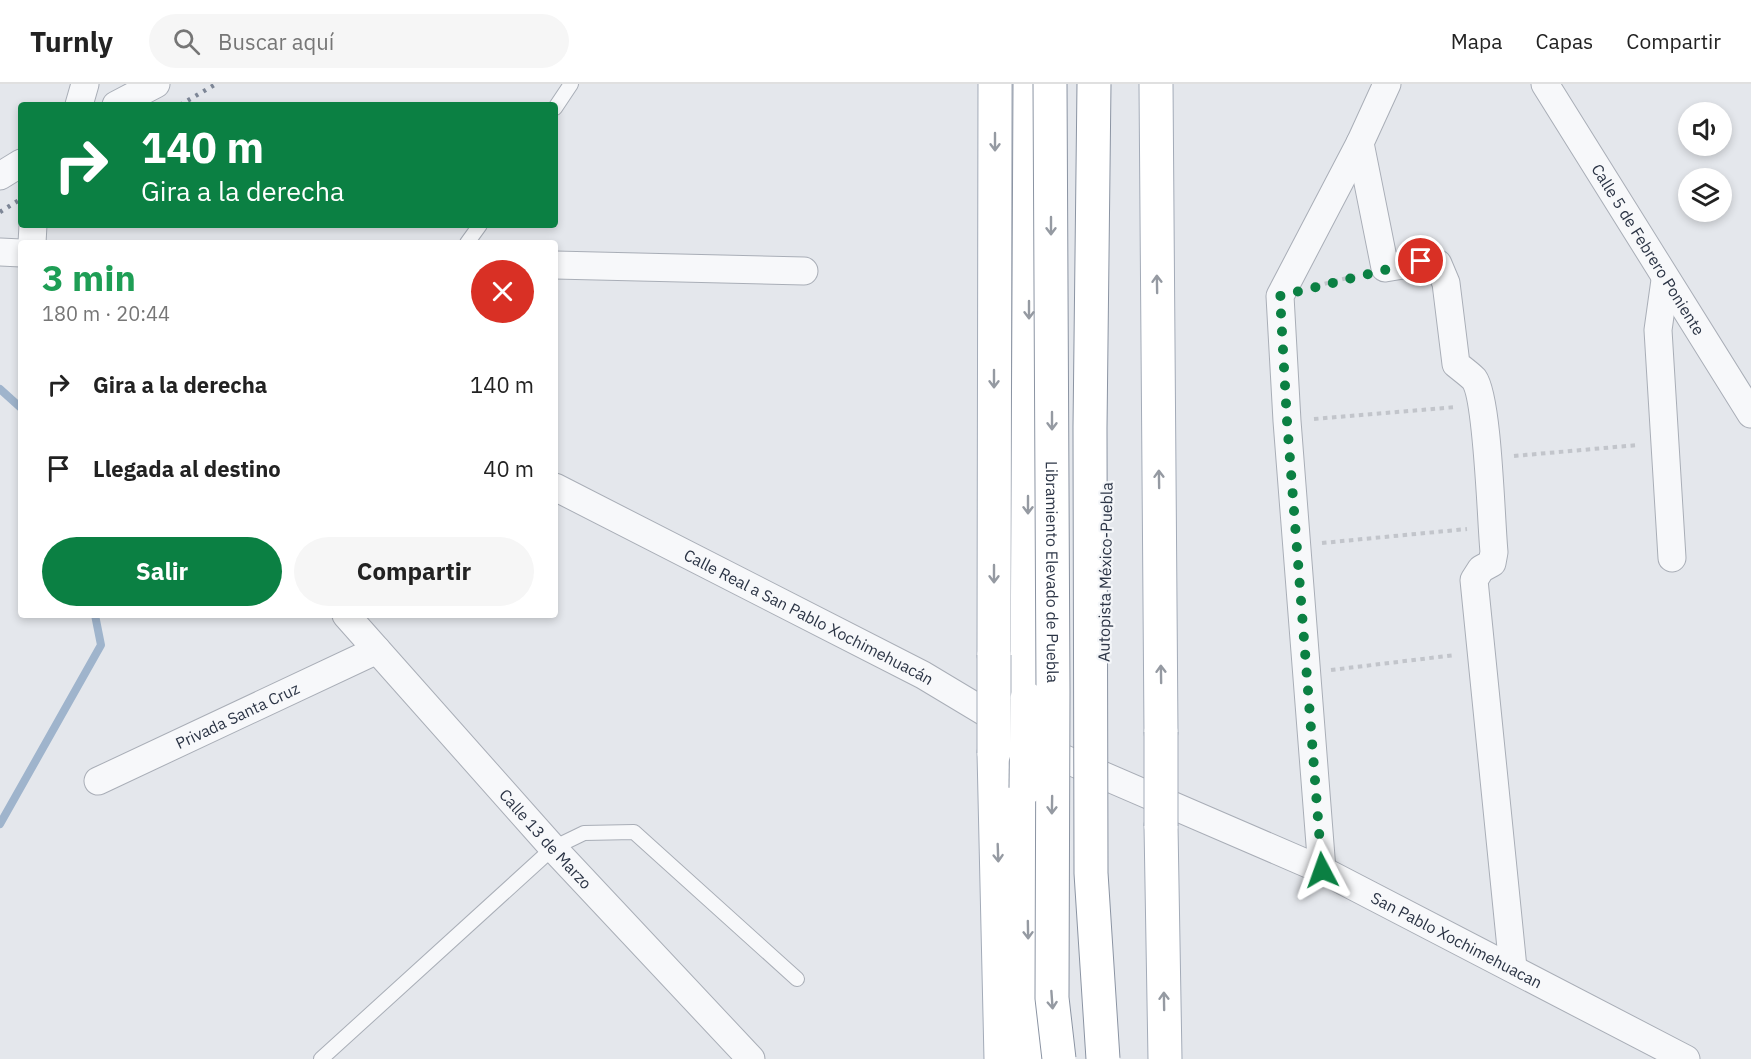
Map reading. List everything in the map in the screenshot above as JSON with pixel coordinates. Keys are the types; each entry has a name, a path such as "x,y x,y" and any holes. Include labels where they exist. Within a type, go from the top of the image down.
{"main road":[{"path":"995,84 994,753 1001,1059"},
{"path":"1030,84 1026,788 1031,1059"},
{"name":"Libramiento Elevado de Puebla","path":"1050,84 1052,998 1059,1059"},
{"path":"1094,84 1090,428 1091,873 1103,1059"},
{"name":"Autopista México-Puebla","path":"1097,1059 1104,720 1110,84"},
{"path":"1156,84 1161,826 1165,1059"}],"street":[{"path":"80,102 85,84"},
{"path":"122,102 156,84"},
{"path":"1322,870 1287,421 1280,296 1360,143 1387,84"},
{"name":"Calle 5 de Febrero Poniente","path":"1551,87 1665,280 1751,414"},
{"path":"1360,143 1385,268 1421,261 1438,264 1446,283 1456,364 1475,380 1481,405 1488,458 1494,552 1492,563 1481,569 1474,580 1514,968"},
{"path":"0,176 18,165"},
{"path":"0,252 18,253"},
{"path":"558,265 804,271"},
{"path":"1665,280 1658,330 1672,558"},
{"name":"Calle Real a San Pablo Xochimehuacán","path":"558,489 923,675 1058,756"},
{"name":"Calle 13 de Marzo","path":"349,618 553,848 751,1059"},
{"name":"Privada Santa Cruz","path":"98,781 377,650"},
{"name":"San Pablo Xochimehuacan","path":"1058,756 1322,870 1686,1059"}],"lane":[{"path":"558,104 571,84"},
{"path":"321,1059 553,848 584,833 634,832 796,979"}],"path":[{"path":"1280,296 1385,268"},
{"path":"1287,421 1481,405"},
{"path":"1488,458 1666,443"},
{"path":"1298,545 1492,526"},
{"path":"1308,673 1480,652"}],"waterway":[{"path":"0,389 18,405"},
{"path":"0,824 101,645 96,618"}],"railway":[{"path":"185,102 216,84"},
{"path":"0,212 18,201"}],"route":[{"path":"1322,870 1287,421 1280,296 1385,268 1421,261"}]}
